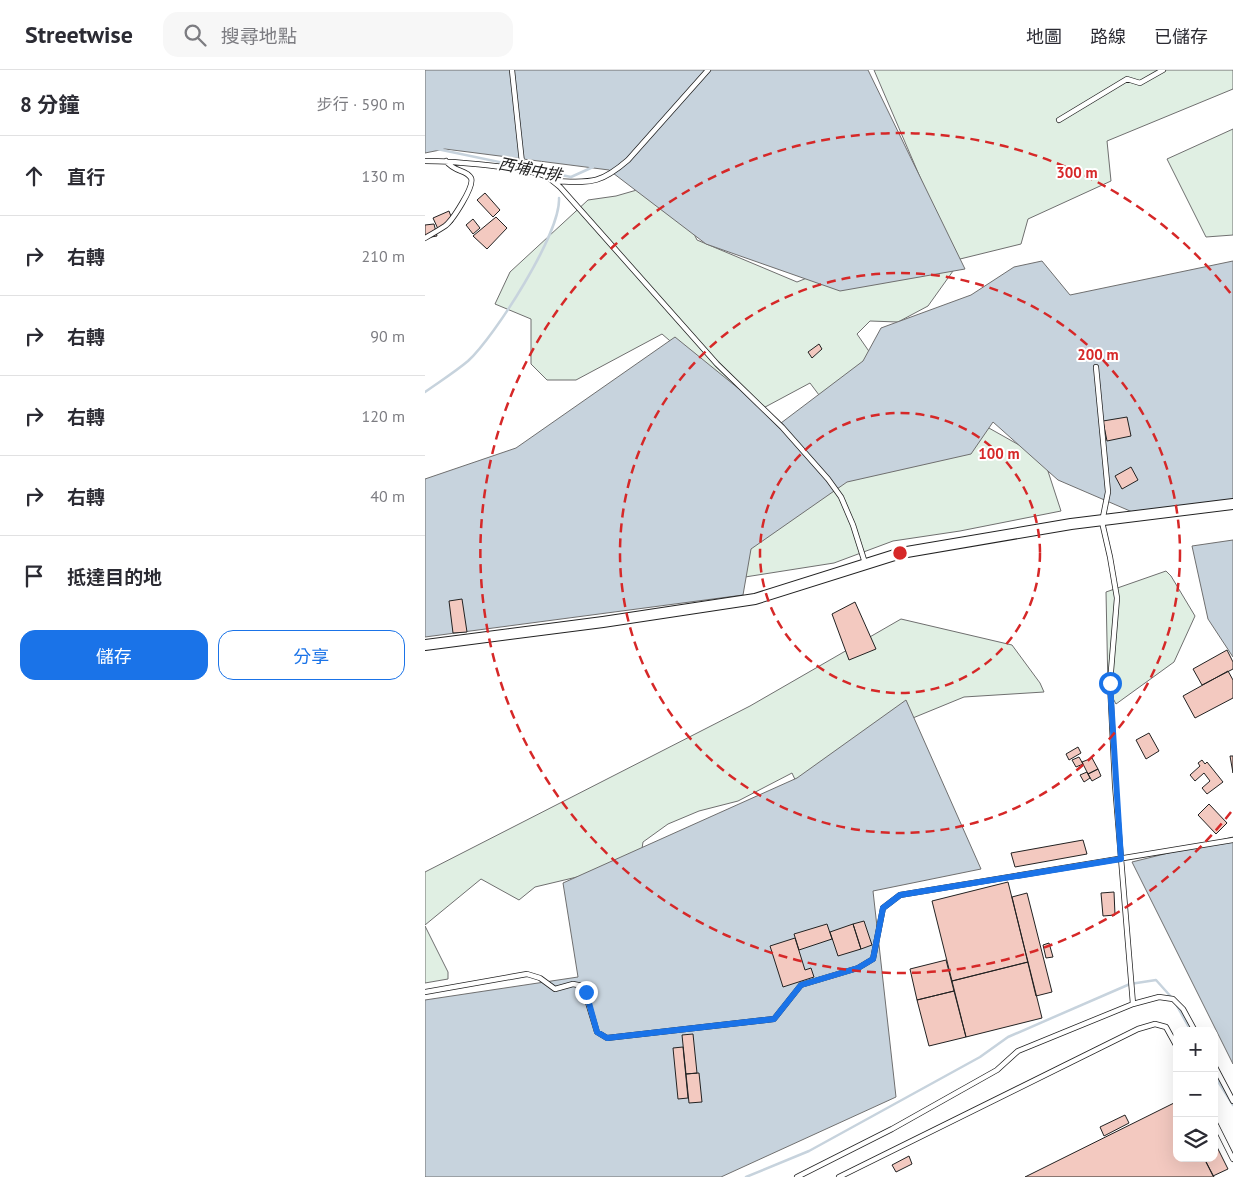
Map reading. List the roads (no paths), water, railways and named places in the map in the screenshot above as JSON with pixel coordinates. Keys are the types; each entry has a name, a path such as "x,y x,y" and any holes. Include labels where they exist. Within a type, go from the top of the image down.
{"street":[{"path":"425,645 603,622 755,599 901,553 1071,524 1102,522 1233,504"}],"lane":[{"path":"512,70 523,172"},
{"path":"551,180 588,183 614,172 628,160 708,70"},
{"path":"1059,120 1127,79 1140,83 1163,70"},
{"path":"425,160 446,161 523,172 547,177 551,180 651,288 717,364 782,426 828,480 841,497 853,525 865,563"},
{"path":"425,238 447,225 467,195 472,182 470,177 464,172 451,168 446,161"},
{"path":"1096,367 1108,492 1102,522 1117,598 1110,683 1121,859 1133,1004"},
{"path":"425,992 527,974 540,978 555,989 573,984 583,986 597,1032 607,1038 774,1019 801,985 858,968 873,959 883,908 900,895 1233,840"},
{"path":"797,1177 892,1130 997,1070 1018,1051 1133,1004 1159,997 1173,999 1183,1009 1193,1027"},
{"path":"839,1177 1138,1029 1155,1024 1166,1027 1173,1040"},
{"path":"1218,1072 1233,1101"},
{"path":"1218,1129 1233,1159"}],"waterway":[{"name":"西埔中排","path":"437,149 571,177 593,167"},
{"path":"425,392 468,361 494,330 538,258 557,214 559,198"},
{"path":"746,1177 809,1151 980,1057 1008,1037 1130,984 1156,980 1173,999"},
{"path":"1177,1006 1189,1027"},
{"path":"1218,1081 1233,1105"}]}
